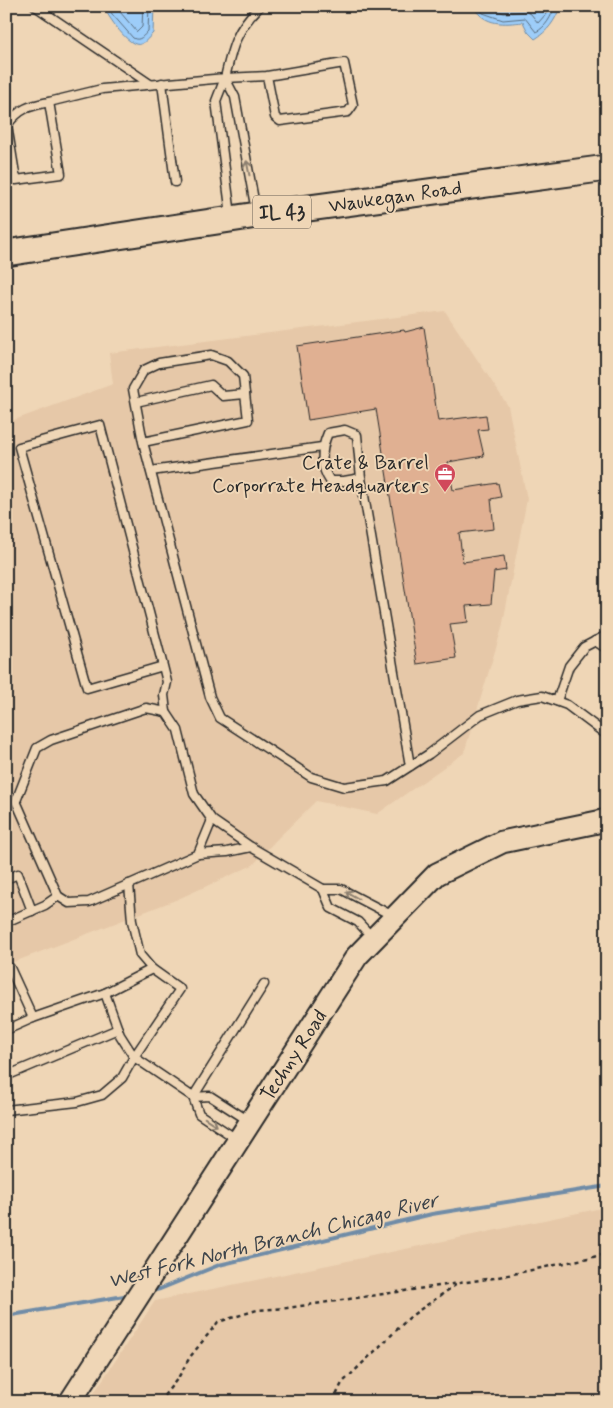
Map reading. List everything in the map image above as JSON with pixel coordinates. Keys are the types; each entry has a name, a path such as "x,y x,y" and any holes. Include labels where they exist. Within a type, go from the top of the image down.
{"main road":[{"name":"Waukegan Road","path":"6,253 232,219 607,168"},
{"name":"Techny Road","path":"70,1402 357,956 437,874 502,842 607,820"}],"lane":[{"path":"35,6 150,84"},
{"path":"232,219 216,101 233,43 249,17 260,6"},
{"path":"49,102 61,174 16,180 7,125 20,110 30,105 102,89 267,76 344,63 353,105 348,112 280,121 275,118 267,76"},
{"path":"224,78 235,97 257,216"},
{"path":"162,83 175,182"},
{"path":"143,442 248,420 243,376 228,361 211,355 160,363 144,370 133,389 143,442 210,697 220,718 311,777 344,787 387,781 428,754 480,714 517,700 542,696 567,705 607,735"},
{"path":"136,402 211,386 223,396 245,394"},
{"path":"162,666 87,688 19,447 100,425 167,682 164,695 166,712 178,730 194,794 212,820 251,847 323,890 341,889 395,917"},
{"path":"362,478 330,481 325,473 322,447 328,433 345,430 357,435 362,478 410,766"},
{"path":"151,471 322,447"},
{"path":"557,701 569,666 584,647 607,635"},
{"path":"595,641 607,649"},
{"path":"166,712 146,708 51,740 36,748 16,801 58,896 69,903 89,902 198,854 227,852 251,847"},
{"path":"198,854 212,820"},
{"path":"6,879 18,874 32,910"},
{"path":"6,1110 77,1102 102,1095 122,1078 134,1056 180,989 152,970 140,954 132,921 129,884"},
{"path":"323,890 331,908 358,922 374,939"},
{"path":"6,922 45,905 58,896"},
{"path":"10,968 33,1018"},
{"path":"6,1030 33,1018 105,993 152,970"},
{"path":"192,1097 264,984"},
{"path":"105,993 118,1029 134,1056 192,1097 199,1114 238,1140"},
{"path":"6,1076 118,1029"},
{"path":"192,1097 210,1096 250,1122"}],"path":[{"path":"159,1402 178,1378 190,1357 218,1322 257,1310 287,1308 521,1274 607,1254"},
{"path":"333,1402 342,1383 411,1316 459,1283"}],"shaded area":[{"path":"445,311 508,406 527,499 502,628 464,753 377,814 316,801 253,865 178,899 6,965 6,423 113,384 109,353"},
{"path":"607,1207 607,1402 88,1402 155,1301"}],"water":[{"path":"103,6 154,6 153,33 141,44 131,42 119,31"},
{"path":"475,6 607,6 607,10 560,7 556,17 544,33 535,39 528,32 523,22 502,23 490,21 479,14 474,8"}],"building":[{"name":"Crate & Barrel Corporrate Headquarters","path":"424,327 438,421 486,415 488,429 478,430 484,456 448,462 453,490 498,483 501,497 491,499 494,529 459,533 463,562 504,556 506,570 494,572 491,604 466,606 468,622 450,624 456,658 417,664 376,409 308,420 297,346 404,330 405,332"}],"waterway":[{"name":"West Fork North Branch Chicago River","path":"151,1291 219,1265 432,1214 607,1186"},
{"name":"West Fork North Branch Chicago River","path":"6,1316 130,1295"}],"place":[{"name":"Crate & Barrel Corporrate Headquarters","path":"445,493"}]}
